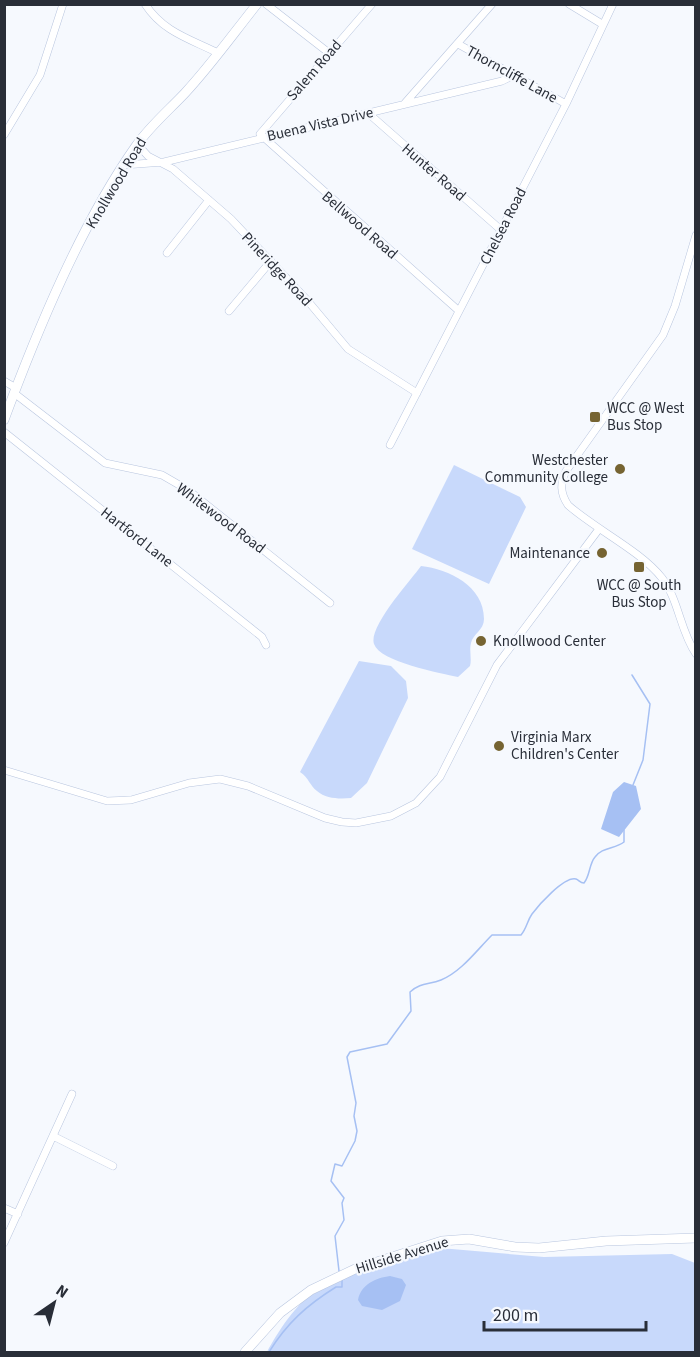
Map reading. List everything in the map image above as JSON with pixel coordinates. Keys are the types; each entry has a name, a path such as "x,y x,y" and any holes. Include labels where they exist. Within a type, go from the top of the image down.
{"main road":[{"name":"Knollwood Road","path":"4,420 62,281 124,165 137,144 218,53 257,4"},
{"name":"Hillside Avenue","path":"244,1353 280,1313 311,1290 355,1269 442,1241 469,1239 533,1248 606,1241 696,1238"}],"street":[{"path":"4,135 40,75 63,4"},
{"path":"145,4 166,28 218,53"},
{"path":"266,4 329,53"},
{"name":"Salem Road","path":"262,138 261,131 372,4"},
{"path":"405,103 492,4"},
{"path":"569,4 602,24"},
{"name":"Chelsea Road","path":"390,445 566,104 613,4"},
{"name":"Thorncliffe Lane","path":"458,44 566,104"},
{"name":"Buena Vista Drive","path":"124,165 164,162 502,81 514,75"},
{"name":"Hunter Road","path":"368,113 501,230"},
{"name":"Bellwood Road","path":"262,138 459,311"},
{"name":"Pineridge Road","path":"137,144 148,156 164,162 209,200 271,261 348,349 417,393"},
{"path":"167,253 209,200"},
{"path":"696,235 675,306 663,335 563,477 562,492 568,505 651,567 664,580 683,631 696,654"},
{"path":"229,311 271,261"},
{"path":"4,381 15,391"},
{"name":"Whitewood Road","path":"15,391 105,463 162,475 188,490 330,603"},
{"name":"Hartford Lane","path":"4,432 262,637 266,645"},
{"path":"4,770 107,801 132,800 189,783 220,780 248,786 325,818 342,822 356,823 392,816 416,803 440,777 497,665 599,529"},
{"path":"4,1243 72,1094"},
{"path":"53,1136 113,1166"},
{"path":"4,1208 18,1214"}],"shaded area":[{"path":"454,465 520,497 526,507 489,584 412,549"},
{"path":"421,566 443,571 463,581 478,597 482,607 484,623 471,643 470,666 458,677 398,661 387,656 374,644 377,627 400,592"},
{"path":"359,661 391,666 406,681 408,698 367,783 351,798 329,797 315,789 300,772"},
{"path":"624,782 636,786 641,809 619,837 601,829 613,792"},
{"path":"440,1248 544,1257 672,1254 695,1263 695,1352 267,1352 295,1310 316,1291 360,1272"},
{"path":"390,1276 402,1279 406,1285 400,1301 382,1310 362,1306 358,1300 362,1290 375,1280"}],"waterway":[{"path":"632,675 650,704 643,760 633,785"},
{"path":"339,1271 335,1236 344,1220 342,1203 344,1198 331,1181 335,1164 342,1166 355,1141 357,1131 354,1116 356,1103 347,1057 350,1052 387,1044 411,1011 410,992 455,972 492,935 521,935 532,914 558,887 571,879 584,883 593,860 598,854 624,842 624,830"},
{"path":"269,1352 290,1323 336,1287 342,1287 342,1279"}],"place":[{"name":"WCC @ West Bus Stop","path":"595,417"},
{"name":"Westchester Community College","path":"620,469"},
{"name":"Maintenance","path":"602,553"},
{"name":"WCC @ South Bus Stop","path":"639,567"},
{"name":"Knollwood Center","path":"481,641"},
{"name":"Virginia Marx Children's Center","path":"499,746"}]}
